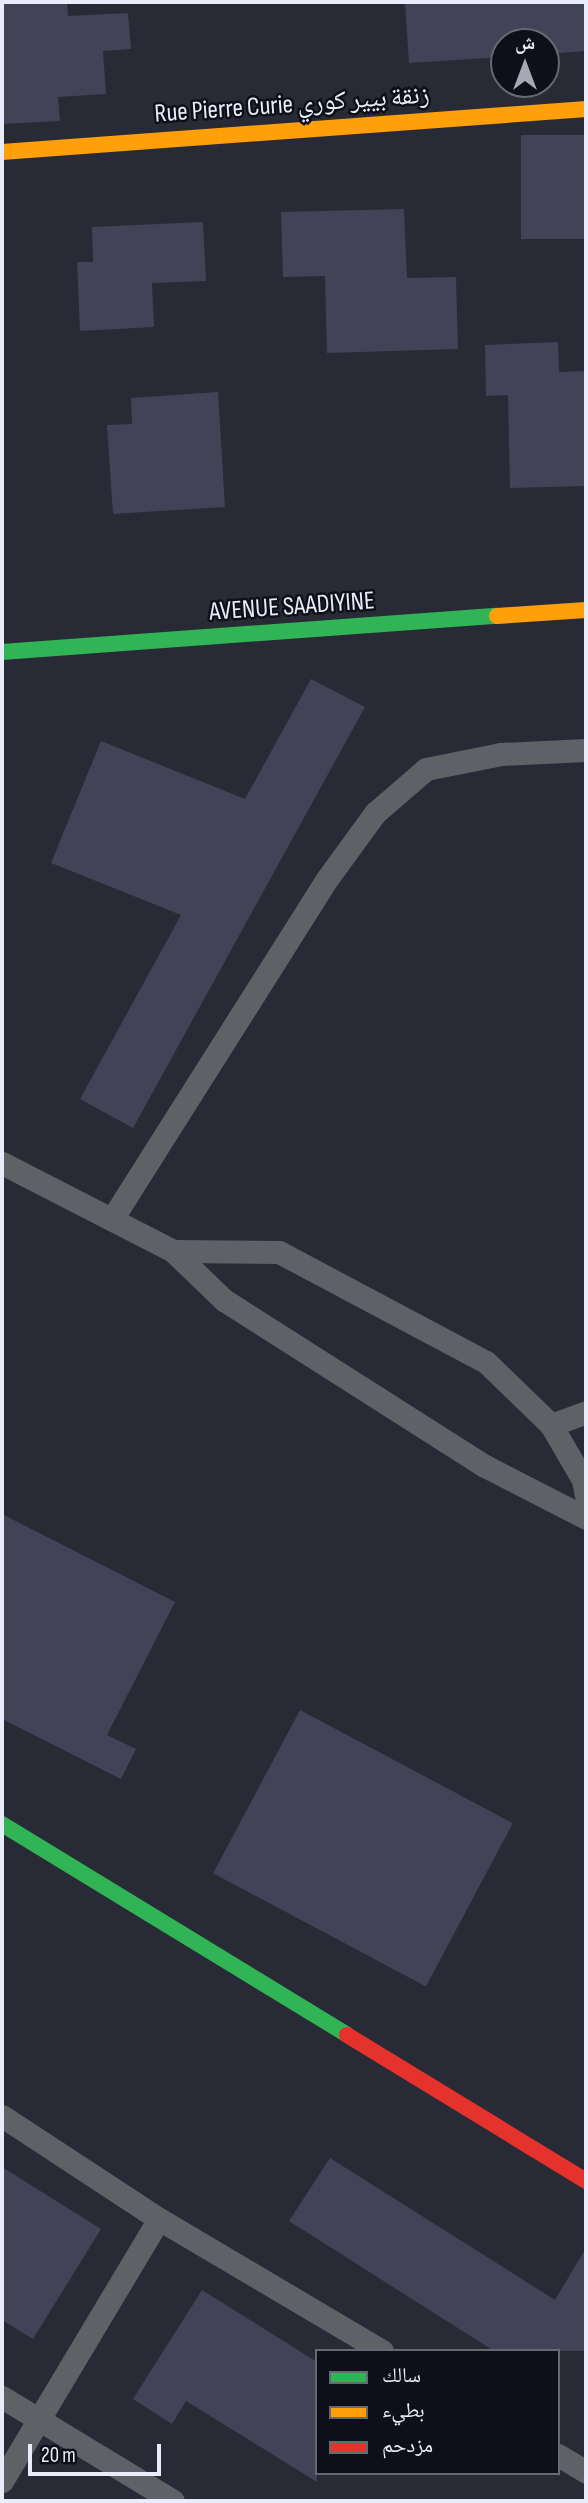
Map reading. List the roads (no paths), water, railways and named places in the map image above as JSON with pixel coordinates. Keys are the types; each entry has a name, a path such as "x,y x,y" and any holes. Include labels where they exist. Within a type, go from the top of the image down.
{"street":[{"name":"Rue Pierre Curie زنقة بيير كوري","path":"2,152 586,109"},
{"name":"AVENUE SAADIYINE","path":"2,652 586,610"},
{"path":"2,1824 586,2182"}],"lane":[{"path":"112,1219 327,879 375,813 426,769 501,754 586,750"},
{"path":"2,1163 173,1251 224,1300 485,1466 586,1518"},
{"path":"173,1251 279,1252 486,1362 551,1425 583,1480 586,1495"},
{"path":"551,1425 586,1412"},
{"path":"2,2116 159,2218 379,2349"},
{"path":"2,2481 41,2422 159,2218"},
{"path":"2,2397 173,2501"},
{"path":"560,2456 586,2472"}]}
